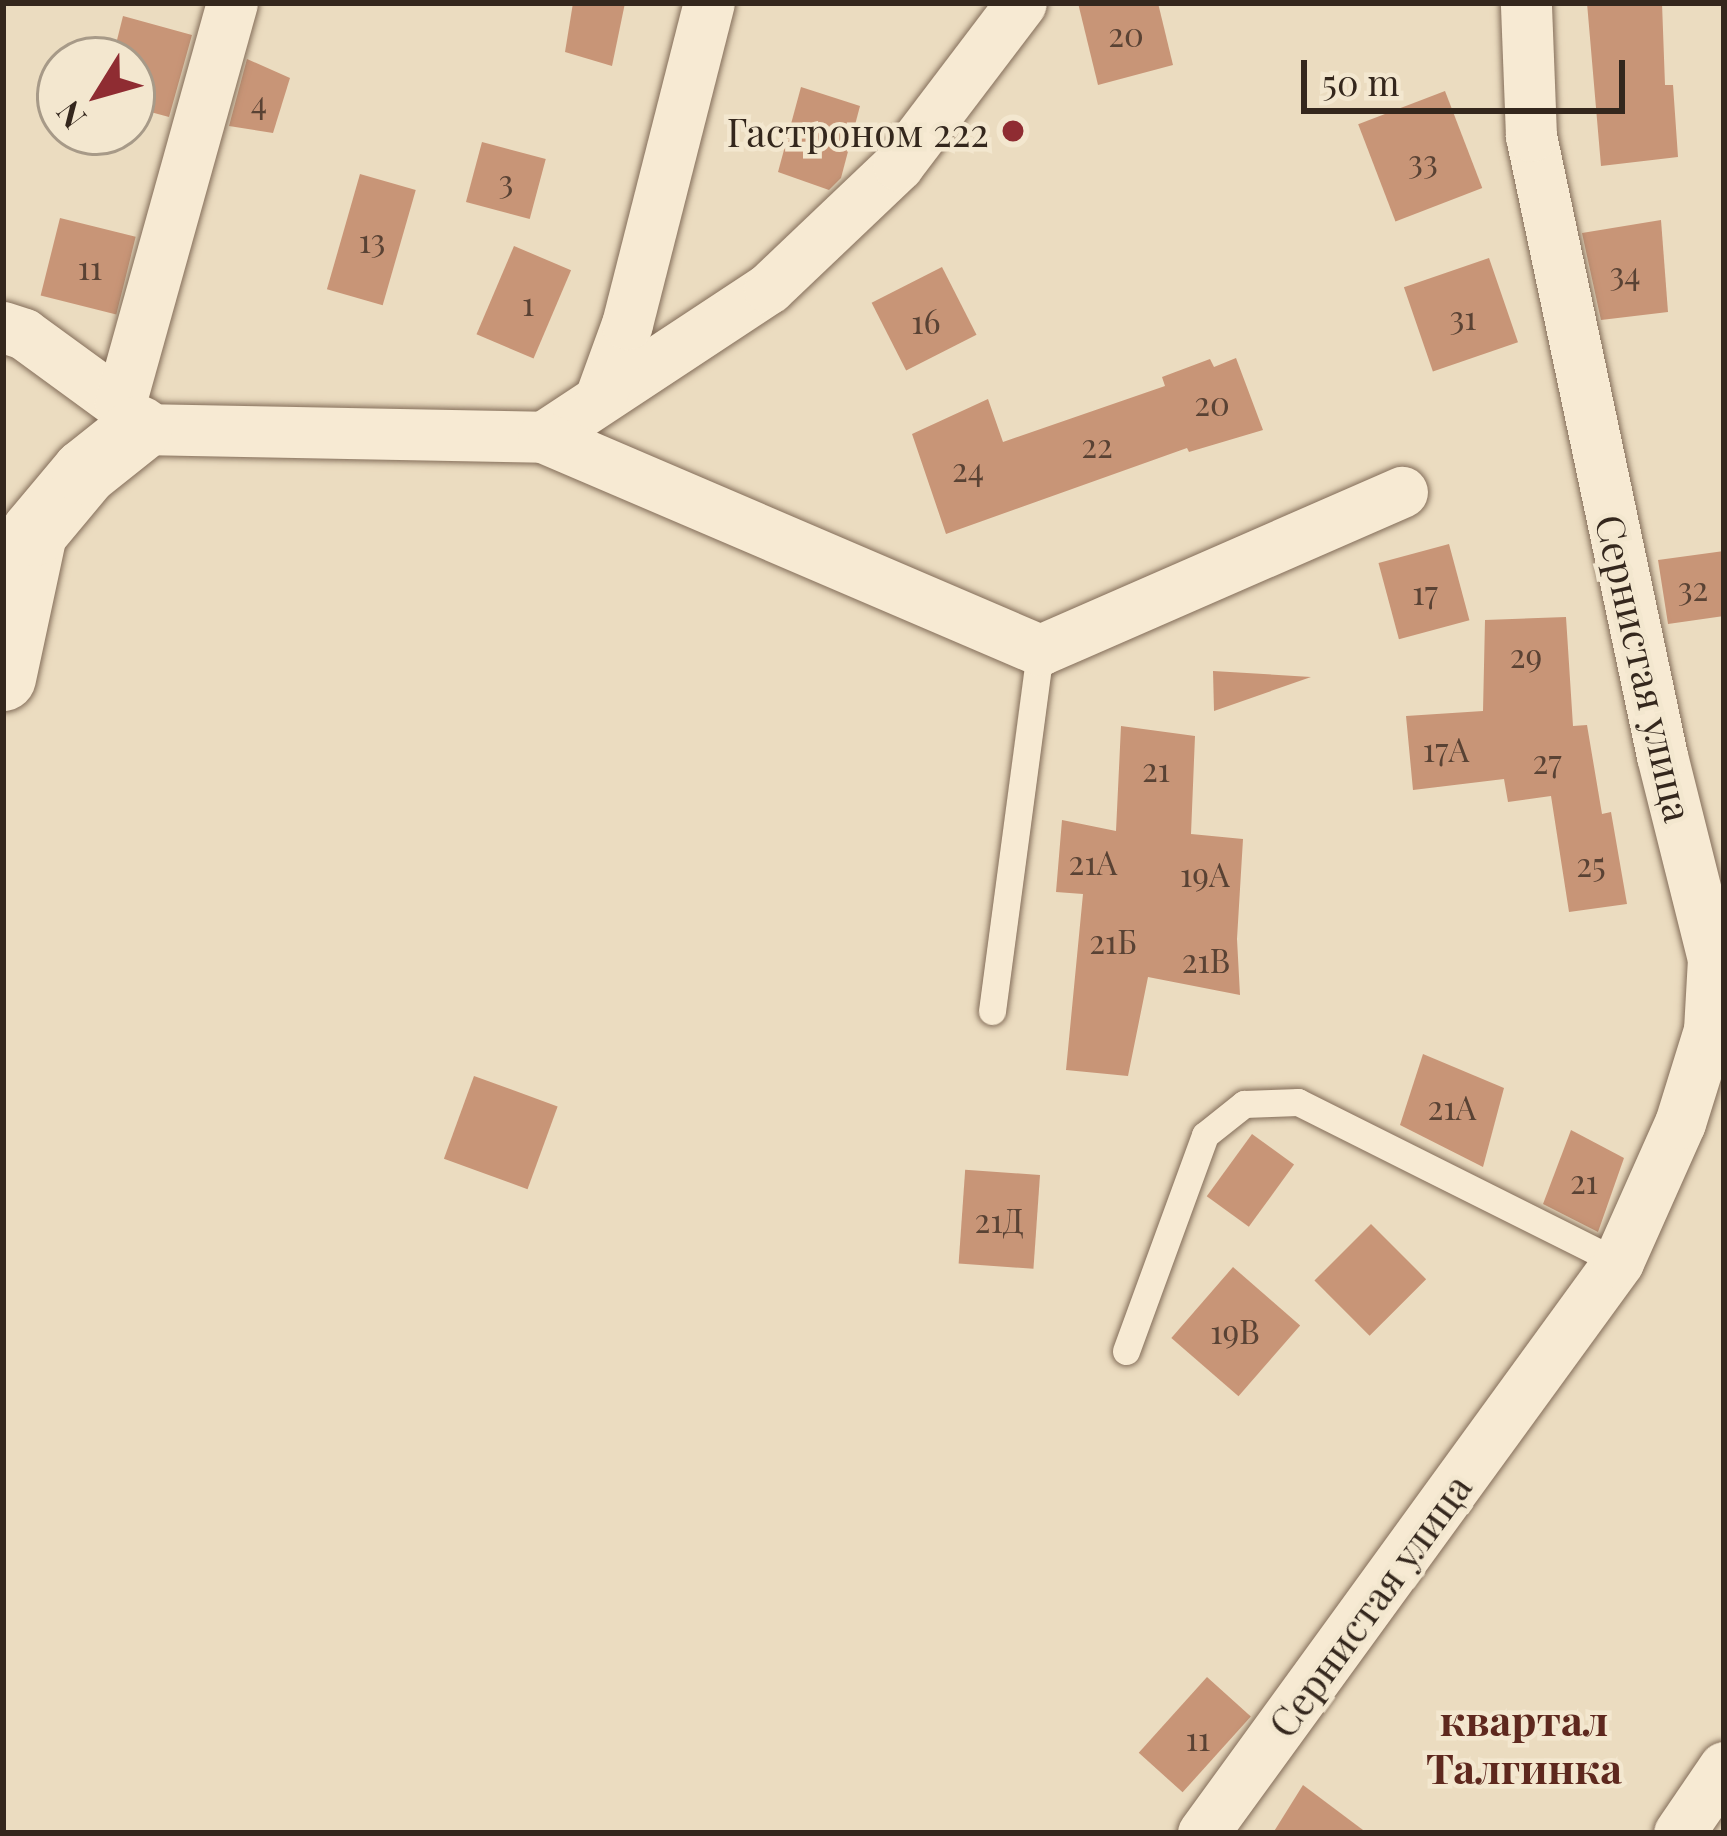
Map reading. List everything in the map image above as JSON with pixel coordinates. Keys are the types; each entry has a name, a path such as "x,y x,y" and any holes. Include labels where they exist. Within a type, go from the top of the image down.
{"street":[{"path":"3,678 34,532 129,417 232,3"},
{"path":"600,398 627,324 709,3"},
{"path":"543,437 769,288 898,165 1021,3"},
{"name":"Сернистая улица","path":"1204,1833 1618,1262 1680,1123 1709,1030 1719,951 1662,756 1531,136 1526,3"},
{"path":"3,327 24,334 129,417 543,437 1040,650 1402,492"},
{"path":"1679,1833 1724,1767"}],"lane":[{"path":"992,1011 1040,650"},
{"path":"1126,1351 1205,1135 1244,1104 1298,1102 1618,1262"}],"building":[{"path":"573,3 625,3 612,66 565,52"},
{"path":"1078,3 1158,3 1173,65 1098,85"},
{"path":"1587,3 1662,3 1665,85 1673,85 1678,157 1601,166"},
{"path":"123,16 192,35 169,117 156,113 156,36 118,36"},
{"path":"247,59 290,78 273,133 229,126"},
{"path":"801,87 860,106 841,178 829,190 778,172"},
{"path":"1445,91 1482,188 1395,221 1358,124"},
{"path":"482,142 546,159 530,219 466,202"},
{"path":"360,174 416,190 383,305 327,289"},
{"path":"60,218 136,237 116,314 41,296"},
{"path":"1661,220 1668,312 1601,320 1582,233"},
{"path":"514,246 571,270 534,359 476,334"},
{"path":"1489,258 1518,342 1433,371 1404,287"},
{"path":"942,267 977,335 906,371 872,303"},
{"path":"1236,358 1263,430 1189,452 1187,448 946,534 912,434 988,399 1003,442 1165,386 1162,377 1210,359 1214,367"},
{"path":"1449,544 1469,620 1399,639 1378,563"},
{"path":"1724,551 1724,616 1668,624 1658,560"},
{"path":"1566,617 1573,726 1587,725 1602,814 1611,812 1627,904 1569,912 1551,796 1508,802 1504,779 1413,790 1406,716 1483,711 1485,620"},
{"path":"1213,671 1311,677 1214,711"},
{"path":"1121,726 1195,736 1191,834 1243,839 1237,939 1240,995 1148,977 1128,1076 1066,1070 1083,894 1056,892 1062,820 1116,831"},
{"path":"1423,1054 1504,1088 1483,1167 1400,1125"},
{"path":"474,1076 558,1106 528,1189 444,1159"},
{"path":"1571,1130 1624,1158 1598,1232 1543,1204"},
{"path":"1252,1134 1294,1165 1249,1227 1207,1196"},
{"path":"965,1170 1040,1175 1033,1269 959,1264"},
{"path":"1371,1224 1426,1279 1370,1336 1314,1281"},
{"path":"1233,1267 1300,1325 1238,1396 1171,1338"},
{"path":"1207,1677 1251,1716 1183,1792 1139,1753"},
{"path":"1303,1785 1367,1833 1273,1833"}],"place":[{"name":"Гастроном 222","path":"1013,131"}],"district":[{"name":"квартал Талгинка","path":"1524,1743"}]}
